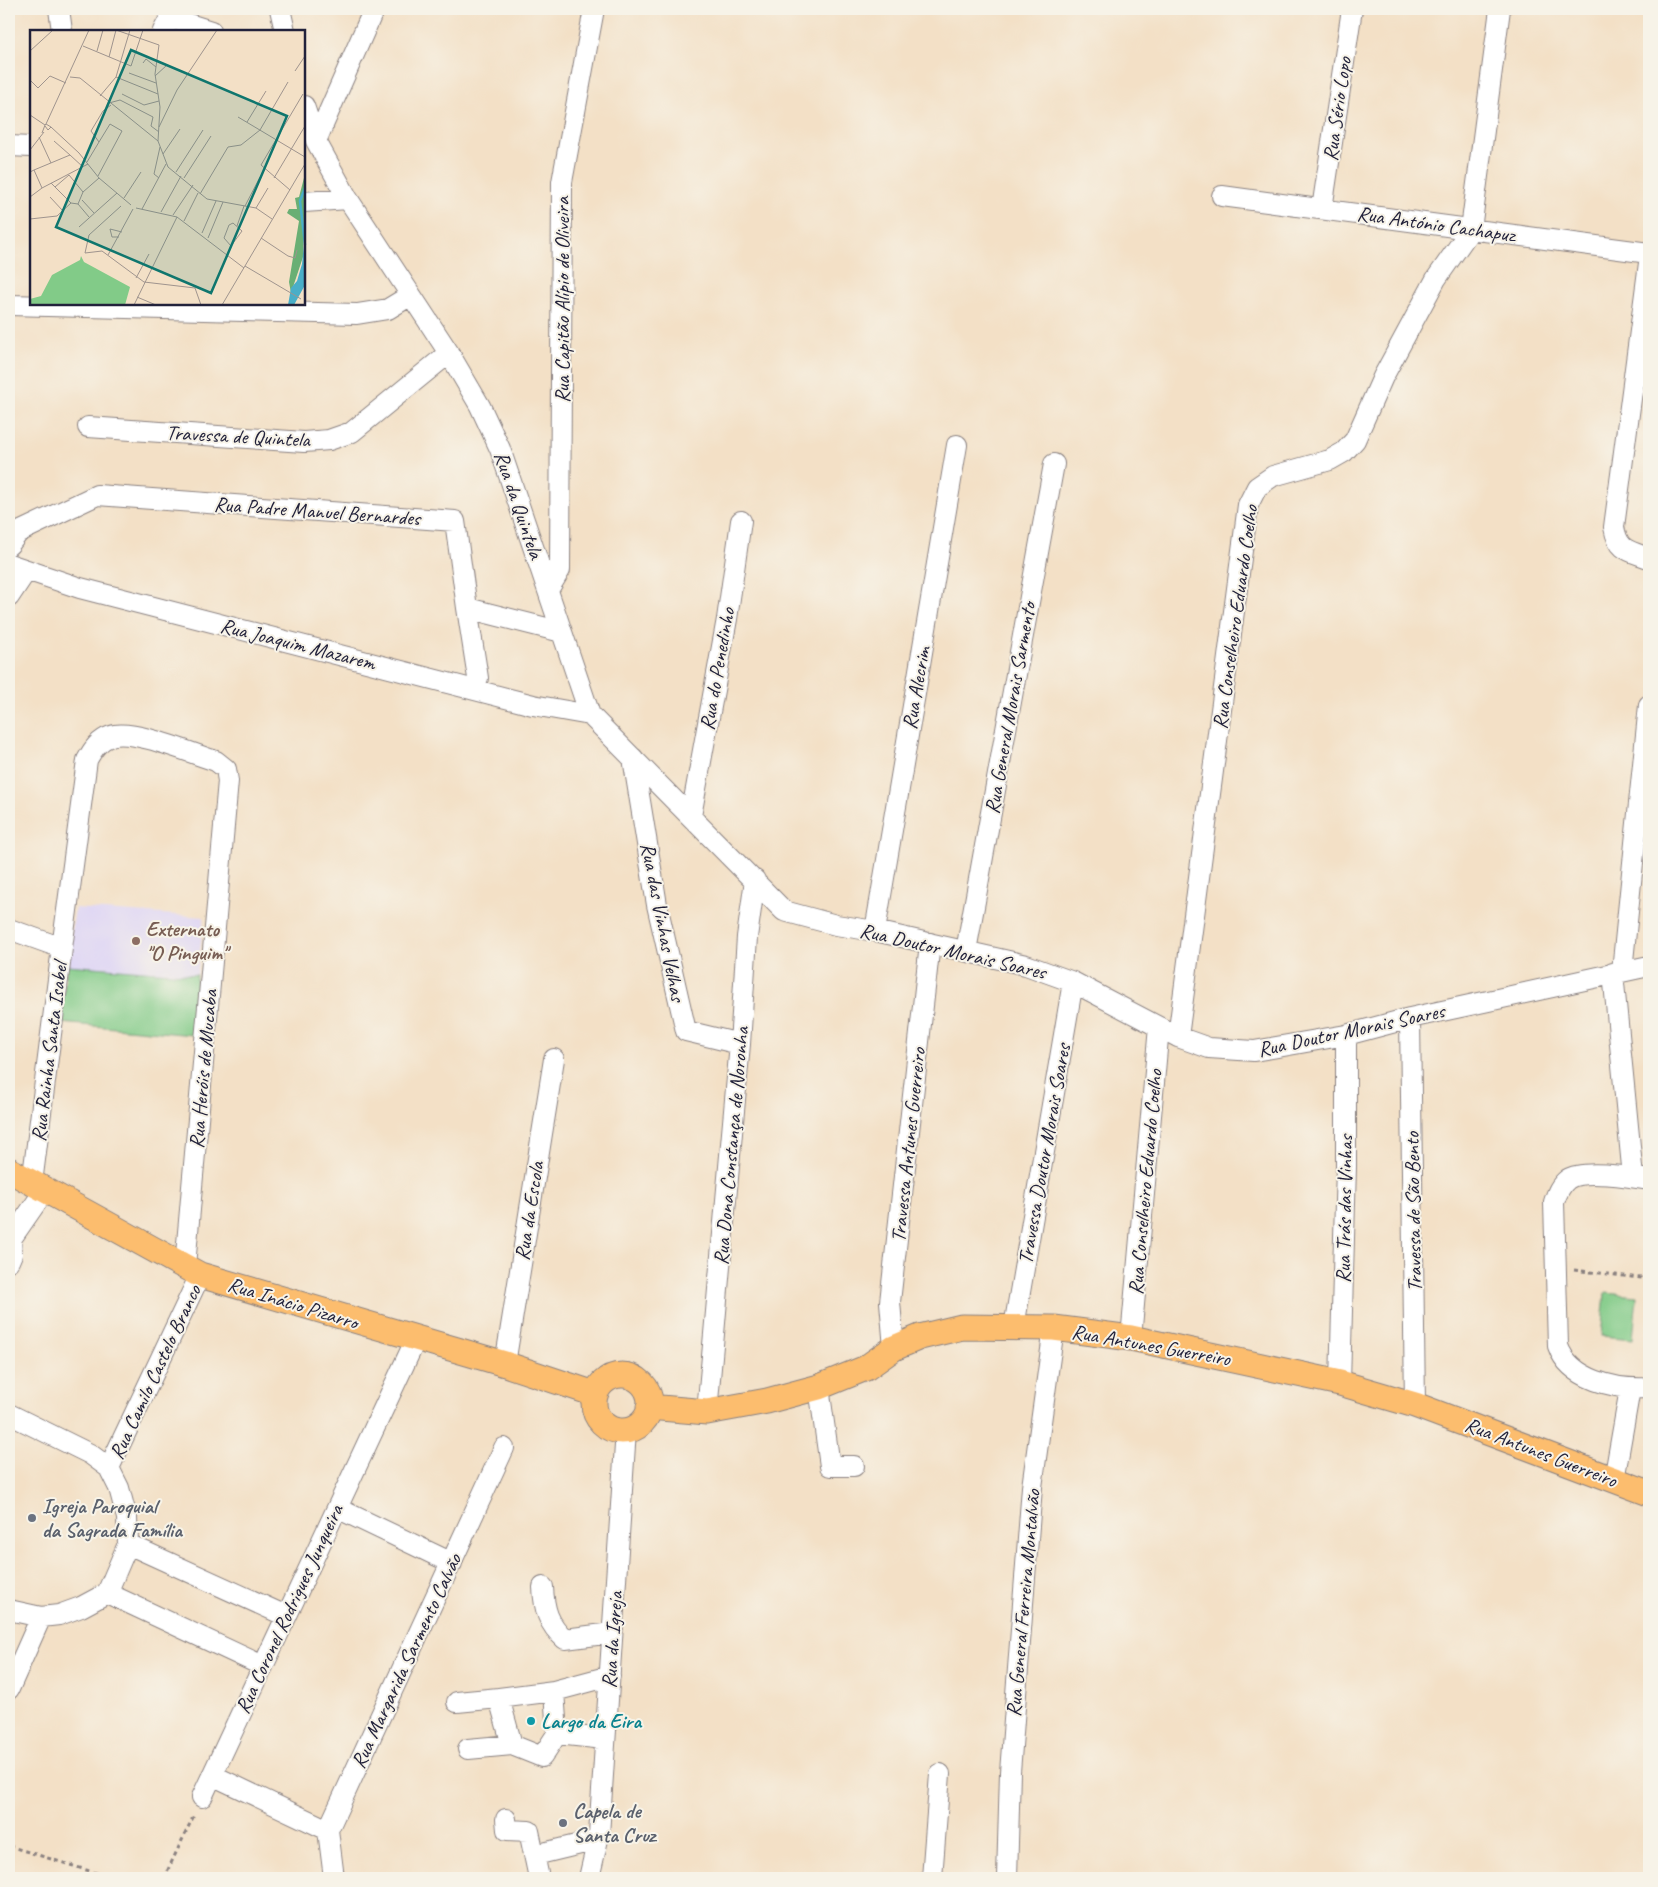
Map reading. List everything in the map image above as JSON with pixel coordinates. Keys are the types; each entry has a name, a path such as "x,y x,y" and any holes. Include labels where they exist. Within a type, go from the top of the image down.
{"main road":[{"name":"Rua Inácio Pizarro","path":"9,1170 193,1270 416,1340 505,1364 595,1394"},
{"name":"Rua Antunes Guerreiro","path":"649,1407 707,1412 767,1401 819,1387 866,1368 894,1348 920,1337 962,1327 1054,1328 1131,1338 1340,1383 1415,1405 1649,1492"},
{"path":"628,1376 642,1384 647,1391 649,1407 642,1422 626,1430 618,1431 603,1424 595,1410 595,1394 605,1381 612,1377 628,1376"}],"street":[{"path":"59,9 62,30"},
{"path":"280,9 285,30"},
{"path":"316,141 374,9"},
{"name":"Rua Capitão Alípio de Oliveira","path":"548,590 560,570 562,182 594,9"},
{"name":"Rua Sério Lopo","path":"1322,209 1352,9"},
{"path":"1471,229 1500,9"},
{"path":"164,30 170,18 208,30"},
{"name":"Rua da Quintela","path":"305,109 316,141 348,199 449,353 480,406 500,449 590,715 756,880"},
{"path":"9,146 30,147"},
{"name":"Rua António Cachapuz","path":"1222,196 1649,252"},
{"path":"305,202 348,199"},
{"name":"Rua Conselheiro Eduardo Coelho","path":"1178,1037 1248,505 1257,487 1273,476 1330,460 1344,452 1355,440 1383,377 1432,287 1471,229"},
{"path":"1649,263 1614,527 1616,540 1625,550 1649,558"},
{"path":"9,305 357,314 388,310 411,295"},
{"name":"Travessa de Quintela","path":"88,426 304,442 329,440 352,432 449,353"},
{"name":"Rua Alecrim","path":"875,931 957,445"},
{"name":"Rua General Morais Sarmento","path":"966,951 1054,464"},
{"name":"Rua Padre Manuel Bernardes","path":"9,545 19,532 97,495 455,521 468,608"},
{"name":"Rua do Penedinho","path":"691,816 727,618 741,521"},
{"path":"9,597 18,567"},
{"name":"Rua Joaquim Mazarem","path":"18,567 99,593 533,705 590,715"},
{"path":"478,678 468,608 562,632"},
{"path":"1614,1480 1640,1389 1584,1376 1562,1358 1558,1346 1554,1202 1559,1188 1570,1178 1584,1174 1641,1178 1618,972 1649,705"},
{"name":"Rua Heróis de Mucaba","path":"62,948 87,760 94,746 110,736 127,733 216,761 226,769 228,781 193,1270"},
{"name":"Rua das Vinhas Velhas","path":"633,758 657,905 686,1031 740,1044"},
{"name":"Rua Doutor Morais Soares","path":"756,880 784,911 836,925 875,931 1026,965 1073,982 1178,1037 1209,1048 1254,1051 1346,1035 1410,1018 1649,966"},
{"name":"Rua Dona Constança de Noronha","path":"707,1412 740,1044 747,937 756,880"},
{"name":"Rua Rainha Santa Isabel","path":"9,929 62,948 38,1186"},
{"name":"Travessa Antunes Guerreiro","path":"894,1348 890,1302 930,943"},
{"name":"Travessa Doutor Morais Soares","path":"1014,1327 1073,982"},
{"name":"Travessa de São Bento","path":"1410,1018 1415,1405"},
{"name":"Rua Conselheiro Eduardo Coelho","path":"1131,1338 1159,1027"},
{"name":"Rua Trás das Vinhas","path":"1340,1383 1346,1166 1346,1035"},
{"name":"Rua da Escola","path":"505,1364 554,1059"},
{"path":"9,1261 12,1254 10,1238 38,1186"},
{"name":"Rua Camilo Castelo Branco","path":"109,1468 193,1270"},
{"name":"Rua General Ferreira Montalvão","path":"1007,1878 1010,1772 1032,1487 1054,1328"},
{"name":"Rua Coronel Rodrigues Junqueira","path":"202,1797 416,1340"},
{"path":"819,1387 830,1466 854,1466"},
{"path":"9,1414 90,1454 109,1468 119,1488 127,1518 128,1544 106,1593 82,1607 59,1615 41,1617 9,1610"},
{"name":"Rua da Igreja","path":"589,1878 597,1840 626,1430"},
{"name":"Rua Margarida Sarmento Calvão","path":"328,1830 504,1448"},
{"path":"337,1508 452,1563"},
{"path":"128,1544 286,1616"},
{"path":"543,1587 546,1615 554,1629 565,1639 612,1633"},
{"path":"106,1593 262,1666"},
{"path":"9,1689 41,1617"},
{"path":"457,1702 554,1692 610,1676"},
{"path":"468,1749 512,1745 542,1757 557,1734 554,1692"},
{"path":"498,1698 512,1745"},
{"path":"557,1734 605,1739"},
{"path":"932,1878 940,1774"},
{"path":"212,1776 328,1830 334,1878"},
{"path":"506,1819 508,1830 529,1831 539,1878"},
{"path":"535,1855 597,1840"}],"path":[{"path":"1556,1268 1649,1279"},
{"path":"164,1878 202,1797"},
{"path":"9,1846 112,1878"}],"shaded area":[{"name":"Externato \"O Pinguim\"","path":"75,908 204,917 197,975 67,965"}],"green space":[{"path":"67,965 197,975 193,1035 60,1023"},
{"path":"1605,1293 1637,1296 1633,1339 1601,1336"}],"place":[{"name":"Externato \"O Pinguim\"","path":"136,941"},
{"name":"Igreja Paroquial da Sagrada Família","path":"32,1518"},
{"name":"Largo da Eira","path":"531,1721"},
{"name":"Capela de Santa Cruz","path":"563,1823"}]}
